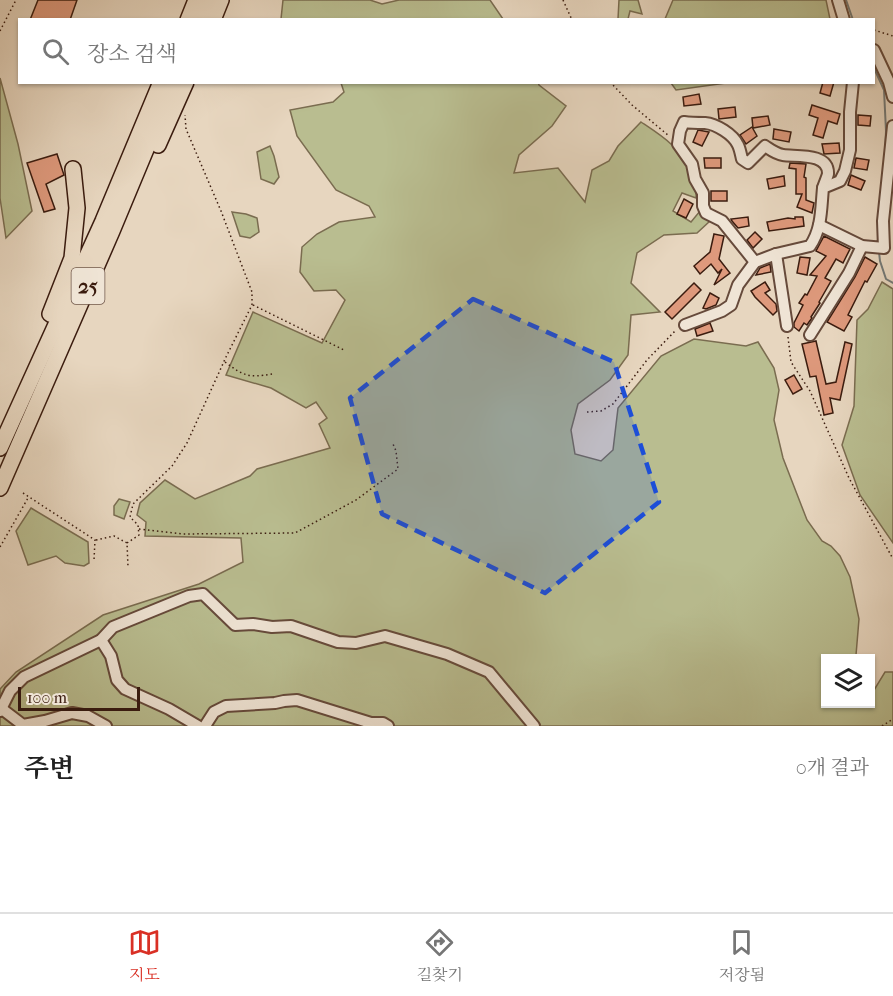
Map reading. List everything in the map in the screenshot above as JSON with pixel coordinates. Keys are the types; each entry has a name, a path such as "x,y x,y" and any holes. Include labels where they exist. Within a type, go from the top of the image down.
{"highway":[{"path":"189,18 196,0"},
{"path":"202,18 210,0"},
{"path":"214,18 221,0"},
{"name":"25","path":"0,448 103,221 160,84"},
{"name":"25","path":"0,488 173,84"},
{"path":"112,231 163,135 185,84"},
{"path":"33,373 41,336 72,258 77,208 73,169"}],"street":[{"path":"838,0 843,18"},
{"path":"875,54 889,82 893,98"},
{"path":"823,188 840,181 845,171 850,150 853,84"},
{"path":"685,325 722,311 731,305 738,285 755,262 776,254 810,246 819,225 823,188 828,173 825,165 817,158 784,156 765,146 748,164 742,159 738,144 722,130 707,123 684,122 680,131 679,144 692,164 694,179 703,193 703,206 706,213 722,221 755,262"},
{"path":"819,225 864,246 884,248 884,221 893,126"},
{"path":"810,335 864,246"},
{"path":"776,254 787,326"},
{"path":"106,726 88,716 72,712 23,725 1,710 10,691 24,677 101,640 113,627 189,596 203,594 235,625 291,626 338,642 356,643 385,636 447,654 489,672 534,726"},
{"path":"101,640 111,656 117,680 125,689 169,709 198,726"},
{"path":"205,726 214,712 226,706 297,700 388,726"}],"path":[{"path":"0,31 16,0"},
{"path":"563,0 571,18"},
{"path":"875,31 893,36"},
{"path":"612,84 632,105 679,144"},
{"path":"127,543 139,535 138,525 130,517 133,504 172,466 187,444 252,305 252,292 186,129 184,118 186,106"},
{"path":"252,305 344,350"},
{"path":"586,412 601,411 613,404 647,360 678,329 685,325"},
{"path":"787,326 791,362 810,391 849,478 893,559"},
{"path":"224,362 239,373 253,377 272,374"},
{"path":"138,529 183,534 295,533 356,500 398,469 393,444"},
{"path":"23,493 95,540 114,536 127,543"},
{"path":"0,547 28,497"},
{"path":"94,560 95,540"},
{"path":"127,543 128,567"},
{"path":"882,726 893,719"}],"highlighted area":[{"path":"473,299 614,362 659,502 545,593 382,514 350,398"}],"green space":[{"path":"283,0 370,0 382,4 399,0 490,0 502,18 281,18"},
{"path":"619,0 638,0 642,14 630,11 628,18 618,18"},
{"path":"673,0 826,0 830,18 665,18"},
{"path":"0,78 18,144 32,211 6,238 0,198"},
{"path":"341,84 539,84 566,106 552,126 519,155 514,173 558,168 585,202 592,170 609,161 618,146 641,122 677,150 691,174 696,189 696,198 682,193 673,211 691,222 700,211 710,221 697,233 664,235 637,253 631,283 660,312 631,315 628,355 610,380 578,404 571,430 575,454 601,461 613,450 618,408 661,356 694,339 746,346 758,342 774,368 779,390 774,420 783,458 807,520 822,541 831,546 840,556 850,577 859,619 856,654 821,654 821,708 875,708 875,688 885,672 893,672 893,726 0,726 0,689 16,672 103,615 199,584 243,562 241,538 145,536 146,522 137,515 140,503 165,480 195,499 250,476 257,469 330,448 319,424 327,418 316,402 306,408 271,388 226,375 253,312 322,343 345,300 336,290 314,291 300,272 302,247 317,234 339,222 375,217 369,206 336,190 297,136 290,110 333,102 344,92"},
{"path":"672,84 719,84 676,90"},
{"path":"270,146 279,177 274,184 261,179 257,152"},
{"path":"232,212 257,218 259,232 250,238 240,236"},
{"path":"882,282 893,289 893,543 860,495 842,445 854,406 857,320 868,309"},
{"path":"119,499 130,502 124,519 114,515 114,506"},
{"path":"31,508 88,542 89,563 84,566 65,563 56,556 28,565 16,531"}],"building":[{"path":"38,0 77,0 71,18 31,18"},
{"path":"822,84 833,84 830,96 820,93"},
{"path":"699,94 701,104 684,106 683,97"},
{"path":"812,105 840,114 837,124 828,121 823,138 813,135 818,118 809,115"},
{"path":"735,107 736,117 719,119 718,109"},
{"path":"858,115 871,116 870,126 858,125"},
{"path":"768,116 770,125 753,128 752,118"},
{"path":"752,127 757,136 746,144 740,135"},
{"path":"774,129 791,132 789,142 773,139"},
{"path":"698,130 709,132 702,146 693,142"},
{"path":"839,143 840,153 824,154 822,144"},
{"path":"57,154 64,175 46,184 55,209 44,212 27,163"},
{"path":"704,158 721,158 721,168 705,168"},
{"path":"856,158 869,160 867,170 854,168"},
{"path":"790,163 806,164 804,177 806,178 806,200 814,203 812,213 797,207 802,194 796,194 796,169 789,168"},
{"path":"851,175 865,181 861,190 848,185"},
{"path":"784,176 785,186 769,189 767,179"},
{"path":"711,191 727,191 727,201 711,201"},
{"path":"684,199 693,204 686,218 677,214"},
{"path":"748,217 749,226 738,228 731,219"},
{"path":"795,217 803,217 804,226 769,231 767,222 795,219"},
{"path":"755,232 762,239 753,248 747,240"},
{"path":"714,234 724,236 719,259 730,273 714,285 722,269 718,273 711,264 700,274 694,266 710,252"},
{"path":"824,236 850,249 843,263 836,259 825,278 831,281 820,303 807,325 804,323 799,331 794,327 794,323 803,305 799,303 805,294 807,295 817,276 810,275 826,256 816,251"},
{"path":"800,257 810,258 807,275 797,273"},
{"path":"865,257 877,264 867,282 865,281 848,315 852,317 844,331 827,322"},
{"path":"770,264 771,272 756,275 760,268"},
{"path":"765,282 770,290 765,293 776,304 777,311 773,315 751,291"},
{"path":"694,283 701,290 672,319 665,312"},
{"path":"710,293 719,298 716,305 703,308"},
{"path":"710,323 713,331 697,336 695,329"},
{"path":"816,341 826,384 836,382 845,342 852,344 840,400 830,398 833,413 824,415 816,376 810,377 802,344"},
{"path":"794,375 802,389 793,394 785,380"}],"waterway":[{"path":"846,0 852,18"},
{"path":"875,70 884,90 885,154"},
{"path":"879,252 886,279 893,283"}]}
